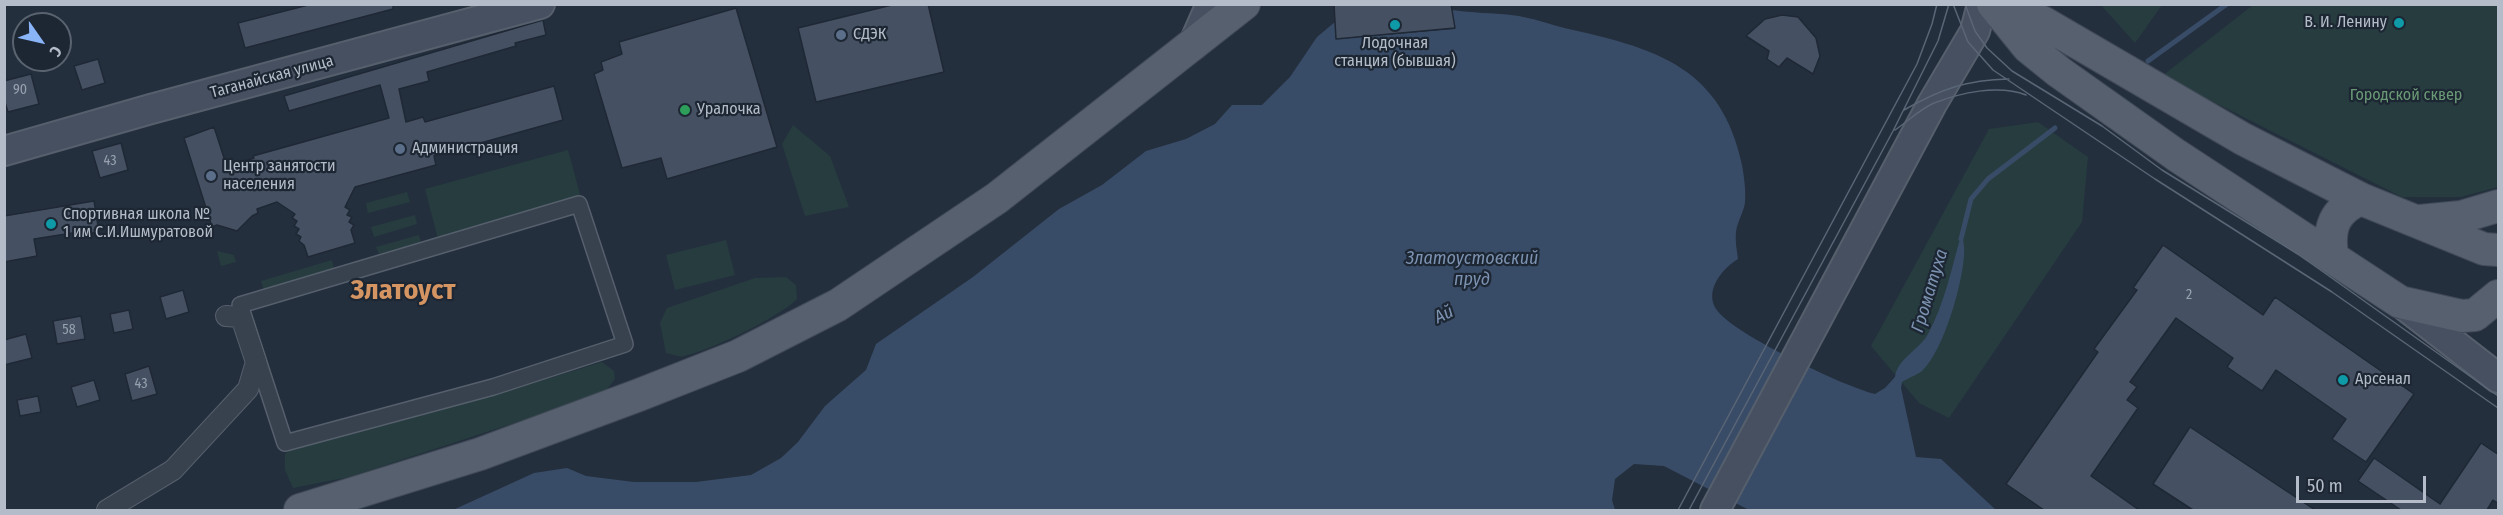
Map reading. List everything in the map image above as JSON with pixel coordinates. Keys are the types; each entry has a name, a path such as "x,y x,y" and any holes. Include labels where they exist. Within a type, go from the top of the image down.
{"main road":[{"name":"Таганайская улица","path":"4,151 540,4"},
{"path":"1193,45 1211,4"},
{"path":"300,510 480,454 639,395 738,356 838,305 997,198 1244,4"},
{"path":"1714,510 1939,90 1975,31 1983,4"},
{"path":"1993,4 2028,47 2058,72 2176,154 2400,302 2499,378"},
{"path":"2006,4 2054,28 2242,139 2361,199 2417,221 2494,256"},
{"path":"2332,255 2329,237 2334,222 2349,204 2361,199"},
{"path":"2417,221 2461,217 2499,206"},
{"path":"2400,302 2462,316 2475,315 2499,296"}],"street":[{"path":"579,204 625,344 493,387 285,443 240,305 579,204"},
{"path":"107,510 173,470 248,388 256,362 241,317 226,316"}],"green space":[{"path":"2101,5 2162,5 2135,43"},
{"name":"Городской сквер","path":"2253,5 2498,5 2498,187 2461,197 2402,197 2162,76"},
{"path":"2038,122 2088,157 2082,222 1949,418 1919,403 1871,346 1989,129"},
{"path":"793,125 830,156 849,207 805,216 782,144"},
{"path":"568,150 581,198 438,239 425,189"},
{"path":"407,192 410,202 368,213 366,203"},
{"path":"415,215 417,224 374,237 371,227"},
{"path":"419,235 421,243 379,254 376,247"},
{"path":"726,240 735,275 675,290 666,255"},
{"path":"217,251 234,255 236,262 221,266"},
{"path":"332,260 334,269 264,291 261,281"},
{"path":"786,277 796,285 797,299 788,307 744,332 696,353 680,357 666,353 660,323 667,308 755,278"},
{"path":"602,362 614,371 615,379 603,394 349,477 293,488 285,470 285,454 292,448 511,390"}],"water":[{"name":"Златоустовский пруд","path":"1452,10 1519,16 1604,37 1659,56 1682,69 1702,85 1719,106 1732,132 1742,165 1745,188 1744,206 1736,232 1738,259 1717,280 1712,294 1716,309 1726,319 1765,345 1840,381 1875,394 1885,388 1895,377 1904,359 1924,339 1934,322 1948,284 1962,232 1963,268 1956,300 1944,333 1930,361 1922,371 1902,382 1901,388 1916,457 1941,459 1996,510 1749,510 1664,466 1634,464 1615,479 1612,500 1615,510 453,510 534,473 567,468 586,476 634,482 696,482 751,475 781,458 798,442 825,406 866,370 876,344 973,277 1059,209 1102,185 1146,151 1186,139 1215,124 1232,105 1262,105 1290,77 1317,37 1335,22 1336,39 1455,29"}],"building":[{"path":"312,4 393,4 393,9 245,48 238,23"},
{"path":"896,4 928,4 944,72 816,102 798,28"},
{"name":"Лодочная станция (бывшая)","path":"1334,4 1451,4 1455,28 1336,39"},
{"name":"Уралочка","path":"736,8 777,147 667,179 661,158 622,168 594,74 603,70 601,62 622,54 619,42"},
{"path":"1782,15 1798,17 1816,38 1820,56 1813,74 1787,58 1779,67 1767,59 1769,51 1746,36 1765,19"},
{"path":"543,20 546,35 427,72 429,81 399,89 406,122 423,117 425,122 554,86 563,120 434,156 436,165 355,187 345,207 350,210 347,215 352,217 349,222 354,225 351,230 355,243 308,257 304,245 299,241 301,237 296,234 299,229 294,226 297,221 292,218 295,214 277,202 257,209 258,213 237,231 217,225 212,227 184,138 214,127 227,167 254,158 253,156 389,118 380,85 289,111 284,96"},
{"path":"98,59 105,83 82,90 74,66"},
{"path":"31,74 39,104 8,112 4,99 4,81"},
{"path":"121,143 128,170 100,178 92,151"},
{"name":"Спортивная школа № 1 им С.И.Ишмуратовой","path":"94,201 99,232 80,235 79,232 34,239 37,256 4,262 4,216"},
{"path":"2163,245 2263,315 2275,297 2414,394 2366,462 2332,439 2346,419 2276,370 2262,391 2227,367 2233,358 2176,318 2130,382 2137,387 2127,400 2138,408 2091,476 2139,510 2044,510 2006,484 2098,352 2094,349 2137,290 2133,288"},
{"path":"183,290 189,312 166,319 160,297"},
{"path":"129,310 133,329 114,333 110,314"},
{"path":"81,316 85,339 57,344 53,321"},
{"path":"26,334 32,358 4,365 4,340"},
{"path":"149,366 157,394 132,401 125,374"},
{"path":"94,380 100,400 77,407 71,387"},
{"path":"38,396 41,412 20,416 17,400"},
{"path":"2190,427 2315,510 2193,510 2153,484"},
{"path":"2481,443 2499,455 2499,504 2493,500 2487,510 2401,510 2358,481 2374,458 2440,504"}],"waterway":[{"name":"Громатуха","path":"2148,61 2227,4"},
{"name":"Громатуха","path":"1961,239 1971,199 1988,179 2055,128"}],"tram line":[{"path":"1678,510 1917,64 1937,4"},
{"path":"1689,510 1893,131 1938,41 1949,4"},
{"path":"1953,4 1968,42 1993,70 2155,179 2332,292 2498,408"},
{"path":"1965,4 1975,31 1987,48 2012,71 2102,126 2162,170 2298,254 2498,396"},
{"path":"1904,110 1930,96 1954,87 1980,81 2009,79"},
{"path":"1895,130 1934,103 1955,96 1991,90 2026,95"}],"place":[{"name":"В. И. Ленину","path":"2399,23"},
{"name":"Лодочная станция (бывшая)","path":"1395,25"},
{"name":"СДЭК","path":"841,35"},
{"name":"Уралочка","path":"685,110"},
{"name":"Администрация","path":"400,149"},
{"name":"Центр занятости населения","path":"211,176"},
{"name":"Спортивная школа № 1 им С.И.Ишмуратовой","path":"51,224"},
{"name":"Арсенал","path":"2343,380"}],"district":[{"name":"Златоуст","path":"403,291"}],"water label":[{"name":"Ай","path":"1444,315"}]}
